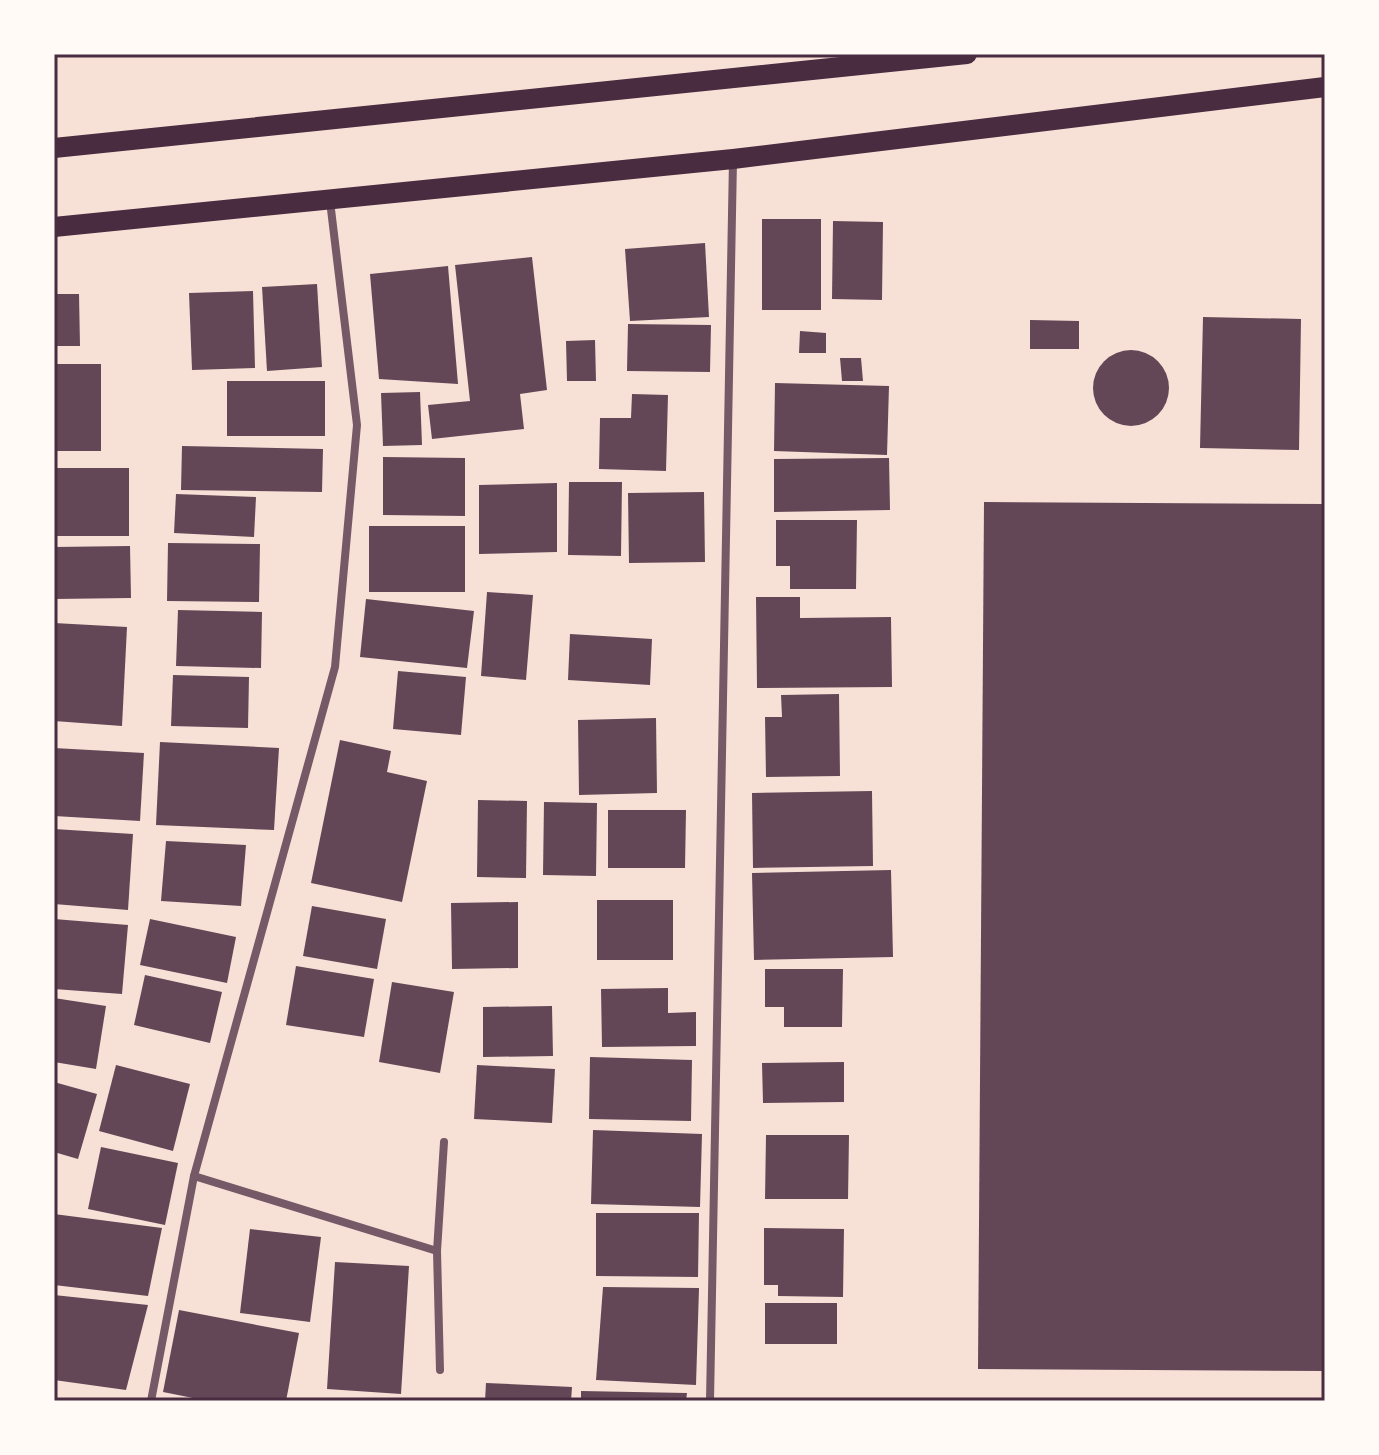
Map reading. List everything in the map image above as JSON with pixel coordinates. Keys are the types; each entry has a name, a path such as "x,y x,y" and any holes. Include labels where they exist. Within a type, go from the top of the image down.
{"main road":[{"path":"54,148 967,54"},
{"path":"54,227 733,159 1325,87"}],"street":[{"path":"710,1401 733,159"},
{"path":"151,1401 194,1176 335,667 357,425 330,200"},
{"path":"440,1370 437,1251 444,1142"},
{"path":"194,1176 437,1251"}],"building":[{"path":"762,219 821,219 821,310 762,310"},
{"path":"833,221 883,222 882,300 832,299"},
{"path":"705,243 709,317 630,321 625,249"},
{"path":"532,257 547,390 520,394 524,429 432,439 428,405 470,401 455,265"},
{"path":"448,266 458,384 379,379 370,274"},
{"path":"317,284 322,367 267,371 262,287"},
{"path":"253,291 255,368 192,370 189,293"},
{"path":"54,294 79,294 80,346 54,346"},
{"path":"1203,317 1301,319 1299,450 1200,448"},
{"path":"1030,320 1079,321 1079,349 1030,349"},
{"path":"628,324 711,325 710,372 627,371"},
{"path":"800,331 826,333 826,353 799,353"},
{"path":"595,340 596,381 567,381 566,341"},
{"path":"1131,350 1145,353 1158,361 1166,374 1169,388 1166,402 1158,415 1145,423 1131,426 1117,423 1104,415 1096,402 1093,388 1096,374 1104,361 1117,353"},
{"path":"840,358 861,358 863,381 842,381"},
{"path":"54,364 101,364 101,451 54,451"},
{"path":"227,381 325,381 325,436 227,436"},
{"path":"775,383 889,386 887,455 774,451"},
{"path":"420,392 422,445 383,446 381,393"},
{"path":"632,394 668,395 666,471 599,469 600,418 631,418"},
{"path":"182,446 323,449 322,492 181,490"},
{"path":"383,457 465,458 465,516 383,515"},
{"path":"889,458 890,510 774,512 774,459"},
{"path":"54,468 129,468 129,536 54,536"},
{"path":"569,482 622,482 621,556 568,555"},
{"path":"557,483 557,552 479,554 479,485"},
{"path":"704,492 705,562 629,563 628,493"},
{"path":"176,494 256,497 254,537 174,533"},
{"path":"984,502 1325,504 1325,1371 978,1369"},
{"path":"776,520 857,520 856,589 790,589 790,566 776,566"},
{"path":"369,526 465,526 465,592 369,592"},
{"path":"168,543 260,544 259,602 167,601"},
{"path":"130,546 131,598 54,599 54,547"},
{"path":"487,592 533,595 526,680 481,676"},
{"path":"756,597 800,597 800,618 891,617 892,687 757,688"},
{"path":"366,599 474,611 467,668 360,657"},
{"path":"178,610 262,612 261,668 176,666"},
{"path":"54,623 127,627 122,726 54,721"},
{"path":"570,634 652,639 650,685 568,680"},
{"path":"398,671 466,677 461,735 393,729"},
{"path":"173,675 249,677 248,728 171,726"},
{"path":"839,694 840,776 766,777 765,717 782,717 781,695"},
{"path":"656,718 657,793 579,795 578,720"},
{"path":"340,740 391,751 387,772 427,781 402,902 311,883"},
{"path":"160,742 279,748 274,830 156,825"},
{"path":"54,748 144,753 140,821 54,816"},
{"path":"872,791 873,866 753,868 752,793"},
{"path":"478,800 527,801 526,878 477,877"},
{"path":"544,802 597,803 596,876 543,875"},
{"path":"608,810 686,810 685,868 608,868"},
{"path":"54,829 133,834 128,910 54,904"},
{"path":"166,841 246,845 241,906 161,901"},
{"path":"891,870 893,957 754,960 752,873"},
{"path":"597,900 673,900 673,960 597,960"},
{"path":"518,902 518,968 452,969 451,903"},
{"path":"312,906 386,919 377,969 303,956"},
{"path":"54,919 128,925 122,994 54,989"},
{"path":"150,919 236,937 227,983 140,965"},
{"path":"296,966 374,979 364,1037 286,1025"},
{"path":"765,969 843,969 842,1027 784,1027 784,1007 765,1007"},
{"path":"145,975 222,992 210,1043 134,1025"},
{"path":"392,982 454,992 440,1073 379,1062"},
{"path":"668,988 668,1013 696,1012 696,1046 602,1047 601,989"},
{"path":"54,998 106,1006 96,1069 54,1062"},
{"path":"552,1006 553,1056 483,1057 483,1007"},
{"path":"590,1057 692,1060 691,1121 589,1119"},
{"path":"844,1062 844,1102 763,1103 762,1063"},
{"path":"116,1065 190,1084 173,1151 99,1131"},
{"path":"477,1065 555,1069 552,1123 474,1119"},
{"path":"54,1082 97,1094 78,1159 54,1152"},
{"path":"593,1130 702,1134 700,1207 591,1204"},
{"path":"766,1135 849,1135 848,1199 765,1199"},
{"path":"101,1147 178,1163 165,1225 88,1209"},
{"path":"596,1213 699,1213 698,1277 596,1276"},
{"path":"54,1214 162,1228 148,1296 54,1285"},
{"path":"764,1228 844,1229 843,1297 778,1296 778,1285 764,1285"},
{"path":"250,1229 321,1237 310,1322 240,1313"},
{"path":"335,1262 409,1266 401,1394 327,1389"},
{"path":"603,1287 699,1288 696,1385 596,1380"},
{"path":"54,1295 148,1305 126,1390 54,1380"},
{"path":"765,1303 837,1303 837,1344 765,1344"},
{"path":"179,1310 299,1333 286,1401 208,1401 163,1392"},
{"path":"486,1383 572,1387 571,1401 485,1401"},
{"path":"581,1391 687,1393 686,1401 581,1401"}]}
